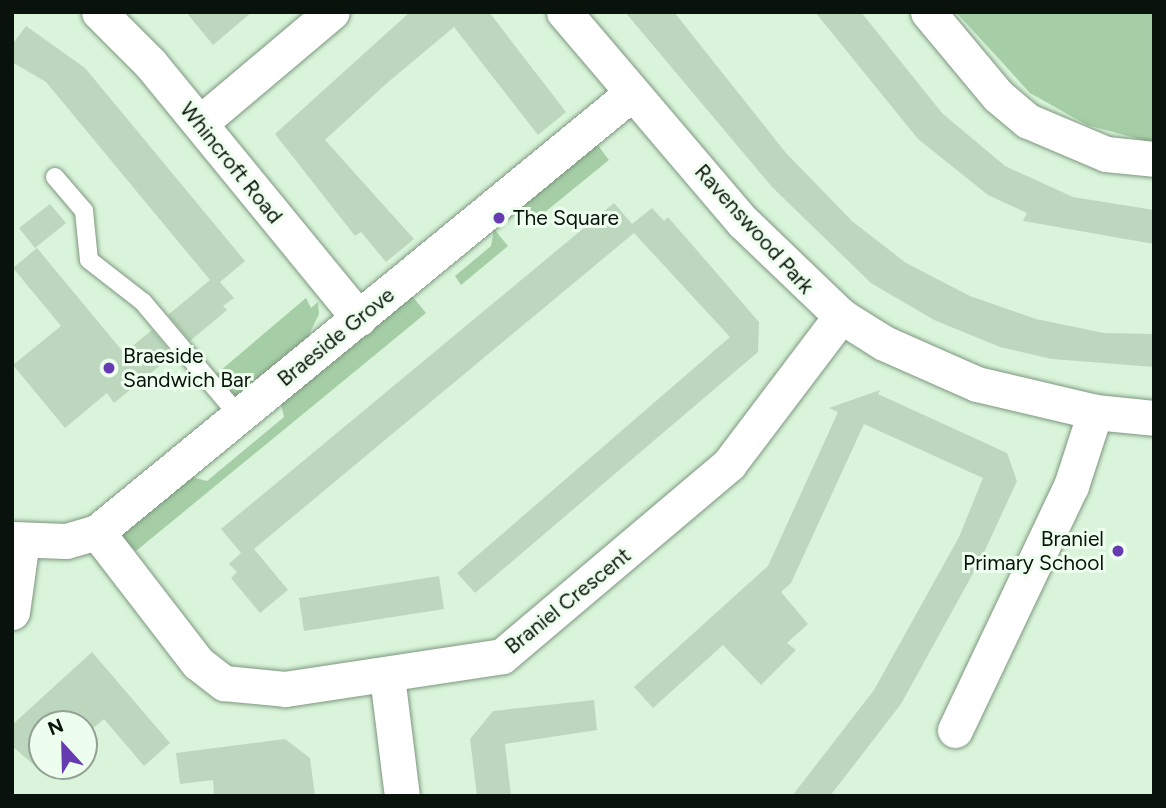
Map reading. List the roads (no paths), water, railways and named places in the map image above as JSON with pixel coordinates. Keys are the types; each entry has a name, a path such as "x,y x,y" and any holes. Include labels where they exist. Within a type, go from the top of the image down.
{"street":[{"name":"Whincroft Road","path":"99,12 200,123 359,318"},
{"path":"200,123 332,12"},
{"name":"Ravenswood Park","path":"564,12 789,272 841,316 884,343 977,384 1095,412 1154,418"},
{"path":"928,12 998,96 1028,121 1106,154 1154,159"},
{"name":"Braeside Grove","path":"12,612 17,539 66,541 97,532 632,93"},
{"name":"Braniel Crescent","path":"97,532 198,663 224,683 285,689 387,676 502,656 729,464 841,316"},
{"path":"955,730 1071,486 1095,412"},
{"path":"387,676 402,796"}],"lane":[{"path":"55,177 84,211 89,260 144,302 239,416"}],"place":[{"name":"The Square","path":"499,218"},
{"name":"Braeside Sandwich Bar","path":"109,368"},
{"name":"Braniel Primary School","path":"1118,551"}]}
